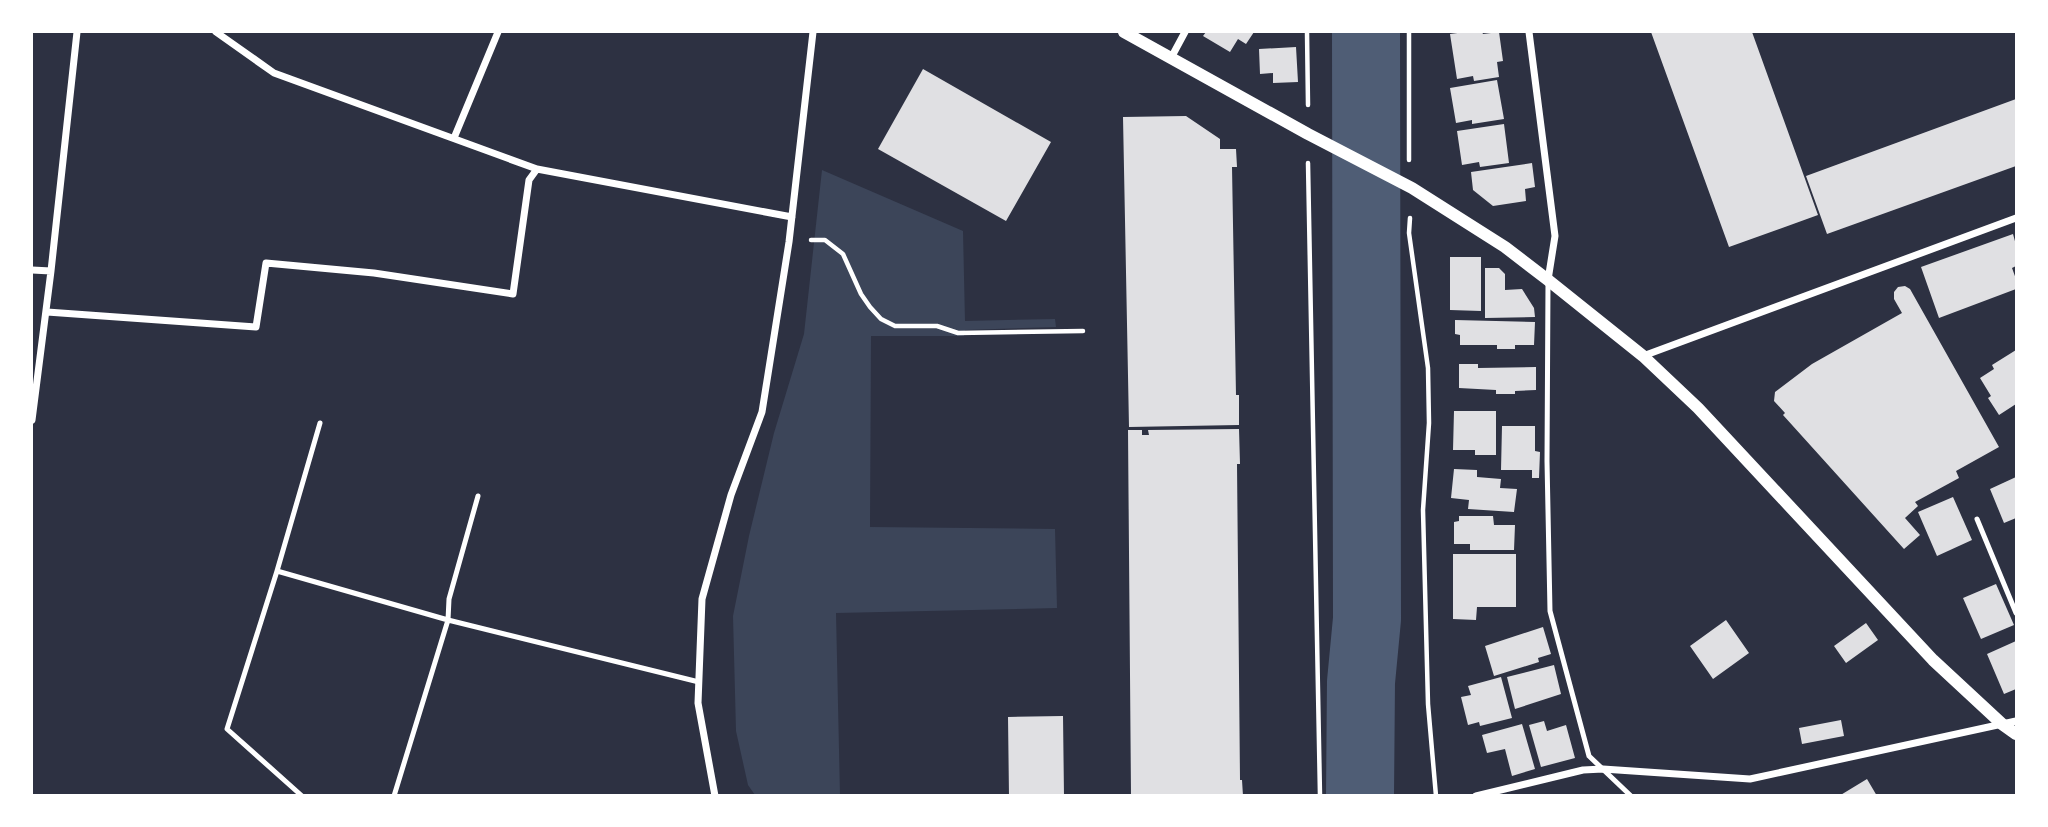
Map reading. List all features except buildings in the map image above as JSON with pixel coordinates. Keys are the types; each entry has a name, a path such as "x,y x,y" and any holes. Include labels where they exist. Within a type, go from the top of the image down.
{"street":[{"path":"32,420 47,312 78,32"},
{"path":"216,32 274,73 537,169 792,217"},
{"path":"454,138 498,32"},
{"path":"715,796 698,703 702,599 731,495 762,412 792,217 813,32"},
{"path":"1125,32 1407,186 1505,247 1548,280 1643,356 1698,408 1933,660 2002,724 2017,734"},
{"path":"1171,58 1185,32"},
{"path":"1529,32 1555,236 1548,280"},
{"path":"47,312 256,327 267,263 374,273 513,294 529,180 537,169"},
{"path":"1643,356 2017,218"},
{"path":"32,270 51,271"},
{"path":"1476,796 1583,770 1604,769 1750,779 2017,721"}],"lane":[{"path":"1548,280 1550,611 1589,756 1631,796"},
{"path":"302,796 227,729 320,423"},
{"path":"394,796 448,620 449,600 478,496"},
{"path":"1978,519 2017,613"},
{"path":"277,571 448,620 699,682"}],"path":[{"path":"1307,32 1320,796"},
{"path":"1409,32 1407,186 1409,233 1428,368 1430,423 1423,510 1428,704 1436,796"},
{"path":"789,239 825,240 834,246 843,254 861,294 870,307 881,319 895,326 937,326 958,333 1083,331"}],"shaded area":[{"path":"822,170 963,231 965,321 1055,319 1056,327 965,330 964,336 871,336 870,527 1055,529 1057,608 836,613 840,795 755,795 748,785 736,731 733,616 774,433 804,334"}],"waterway":[{"path":"1360,796 1361,682 1367,619 1366,32"}]}
